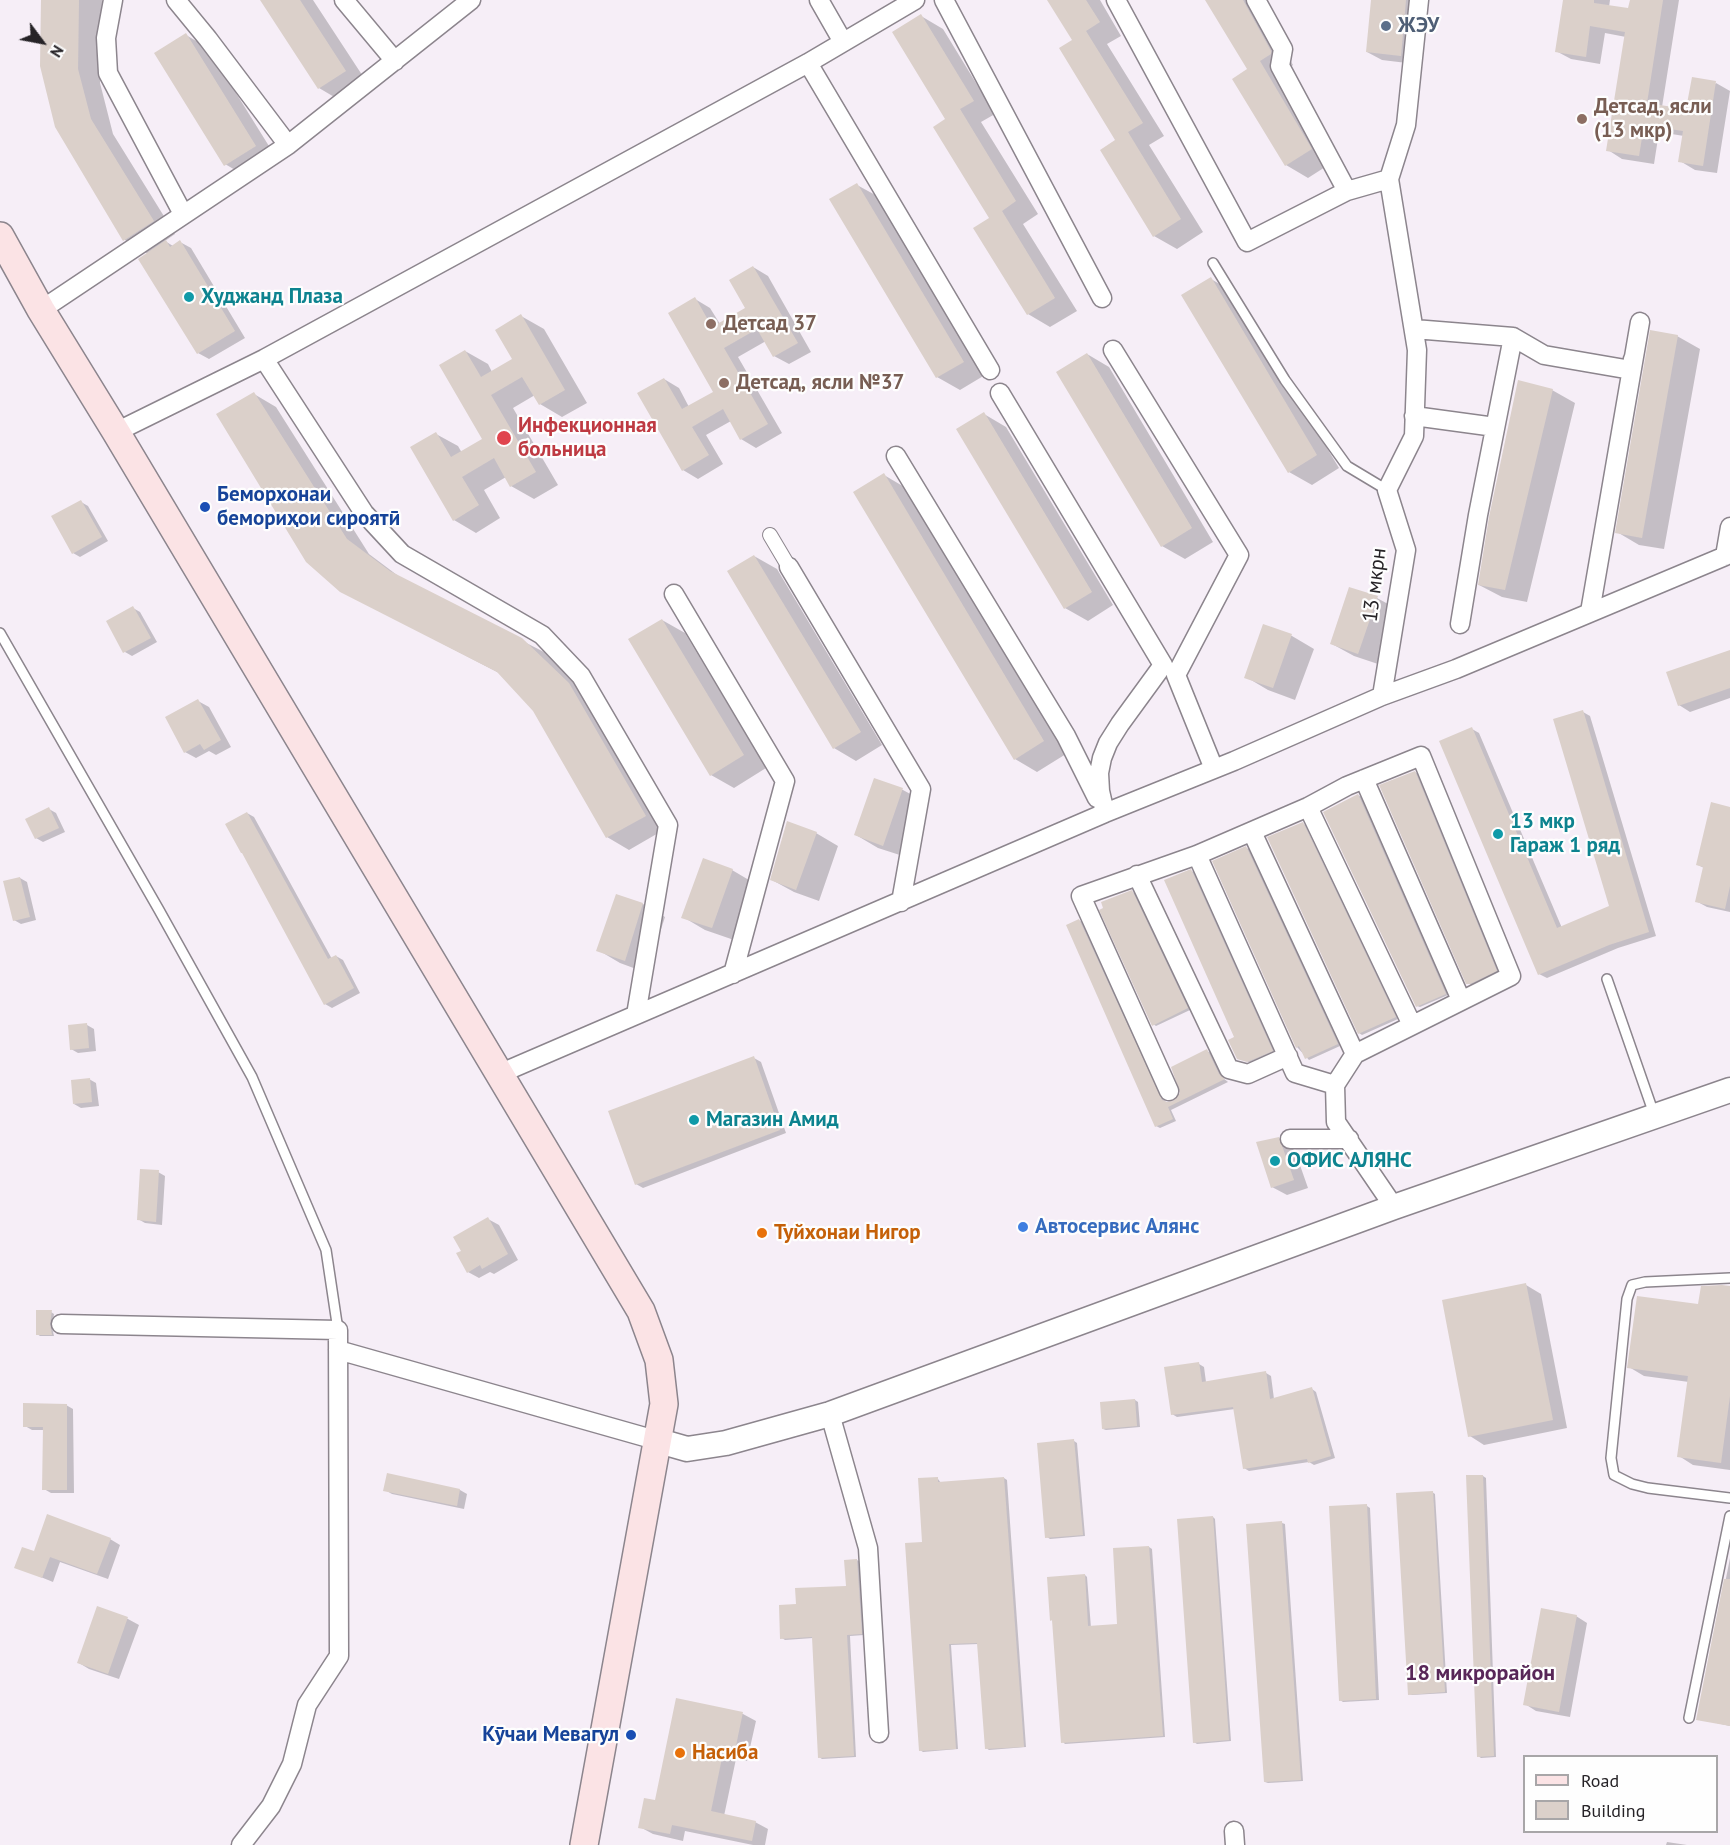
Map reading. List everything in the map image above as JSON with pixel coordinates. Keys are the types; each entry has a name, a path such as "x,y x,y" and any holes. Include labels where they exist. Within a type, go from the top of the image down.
{"main road":[{"path":"0,236 41,310 641,1311 659,1360 664,1404 659,1441 584,1845"}],"street":[{"path":"113,0 106,38 108,73 183,214"},
{"path":"176,0 288,145"},
{"path":"344,0 395,61"},
{"path":"41,310 288,145 471,0"},
{"path":"819,0 843,42"},
{"path":"116,432 264,359 808,63 915,0"},
{"path":"944,0 1102,298"},
{"path":"1116,0 1246,242 1347,191 1389,179"},
{"path":"1256,0 1283,49 1280,66 1347,191"},
{"path":"1387,490 1413,436 1417,350 1389,179 1407,125 1419,0"},
{"path":"808,63 990,370"},
{"path":"1413,329 1513,337 1544,355 1631,370 1640,322 1590,612"},
{"path":"1460,624 1513,337"},
{"path":"1113,350 1239,555 1176,675 1214,769"},
{"path":"264,359 364,513 402,554 542,635 581,676 668,825 636,1015"},
{"path":"1000,393 1163,665 1108,743 1102,758 1099,773 1105,813"},
{"path":"1414,416 1495,427"},
{"path":"896,456 1066,736 1105,813"},
{"name":"13 мкрн","path":"1382,696 1406,550 1387,490"},
{"path":"499,1074 1105,813 1292,737 1382,696 1456,669 1727,555 1730,527"},
{"path":"770,535 921,789 901,902"},
{"path":"674,594 785,781 733,974"},
{"path":"1169,1091 1081,896 1197,855 1308,807 1364,779 1421,756 1510,975 1355,1054 1335,1085 1336,1122 1394,1207"},
{"path":"1364,779 1461,1000"},
{"path":"1308,807 1412,1025"},
{"path":"1252,832 1355,1054"},
{"path":"1197,855 1295,1073 1335,1085"},
{"path":"1137,876 1230,1069 1248,1074 1288,1056"},
{"path":"338,1350 687,1449 726,1443 830,1414 1394,1207 1730,1090"},
{"path":"1290,1139 1349,1139"},
{"path":"61,1324 338,1330 339,1656 307,1705 292,1764 271,1806 241,1845"},
{"path":"830,1414 868,1548 879,1733"}],"lane":[{"path":"1213,262 1285,380 1347,466 1387,490"},
{"path":"0,633 252,1077 326,1250 338,1330"},
{"path":"1607,979 1655,1116"},
{"path":"1730,1278 1645,1282 1632,1285 1627,1299 1611,1458 1614,1475 1632,1484 1730,1498"},
{"path":"1689,1718 1730,1516"}],"building":[{"path":"41,0 79,0 78,69 91,119 154,221 123,241 55,127 40,66"},
{"path":"260,0 300,0 346,71 318,89"},
{"path":"1047,0 1086,0 1100,22 1086,31 1143,123 1128,132 1181,219 1153,237 1100,150 1115,140 1059,48 1072,40"},
{"path":"1205,0 1243,0 1271,51 1271,54 1260,61 1312,149 1285,166 1232,79 1247,69"},
{"name":"ЖЭУ","path":"1371,0 1406,0 1401,56 1366,52"},
{"path":"1563,0 1594,0 1594,3 1628,8 1630,0 1663,0 1647,103 1686,109 1692,77 1716,81 1703,166 1678,162 1683,131 1644,125 1639,156 1606,151 1625,32 1590,26 1586,57 1555,52"},
{"path":"921,14 974,101 960,109 1016,201 1002,211 1055,298 1027,315 973,228 989,218 933,127 945,119 892,32"},
{"path":"186,33 256,146 224,166 154,53"},
{"path":"857,183 964,362 936,378 829,199"},
{"name":"Худжанд Плаза","path":"166,240 170,247 180,240 235,331 197,354 138,259"},
{"path":"753,266 798,343 773,357 757,329 724,348 768,424 740,440 723,409 692,427 709,455 682,471 637,393 664,378 682,409 713,392 668,313 695,297 712,327 745,308 729,280"},
{"path":"1211,277 1317,455 1288,473 1181,295"},
{"path":"521,314 565,390 539,405 522,377 491,395 536,472 510,487 494,458 462,477 479,505 453,521 410,447 436,432 451,457 482,439 439,365 465,350 481,377 512,359 495,330"},
{"path":"1650,330 1678,335 1642,538 1615,533"},
{"path":"1087,353 1192,528 1161,547 1056,372"},
{"path":"1518,380 1553,389 1505,590 1478,585 1489,517"},
{"path":"254,392 347,539 390,571 522,638 569,683 646,816 606,838 533,711 497,672 340,592 306,562 216,414"},
{"path":"984,412 1092,592 1064,609 956,429"},
{"path":"884,473 1044,741 1014,760 853,492"},
{"path":"81,500 102,537 72,554 51,516"},
{"path":"754,555 861,732 833,749 727,571"},
{"path":"1349,587 1378,596 1358,654 1330,644"},
{"path":"133,606 151,638 123,653 106,621"},
{"path":"662,619 744,755 710,776 628,639"},
{"path":"1263,624 1292,634 1273,688 1244,678"},
{"path":"1730,650 1730,688 1678,706 1666,672"},
{"path":"198,699 221,740 204,750 200,744 184,753 165,717"},
{"path":"1583,710 1649,932 1609,945 1538,975 1439,741 1472,727 1557,928 1609,906 1553,719"},
{"path":"1415,771 1497,971 1470,984 1466,984 1379,785"},
{"path":"874,778 903,788 883,846 854,835"},
{"path":"1358,794 1446,994 1416,1007 1323,812"},
{"path":"1711,802 1730,807 1730,886 1725,909 1695,902 1703,867 1696,865"},
{"path":"49,807 59,828 35,839 25,819"},
{"path":"247,812 328,959 336,955 354,988 324,1005 225,824"},
{"path":"787,821 817,832 796,890 770,880"},
{"path":"1303,822 1396,1017 1358,1034 1267,837"},
{"path":"1246,846 1338,1044 1305,1059 1299,1046 1296,1048 1212,861"},
{"path":"703,858 733,869 712,928 681,918"},
{"path":"1191,869 1273,1051 1247,1062 1237,1059 1228,1040 1234,1037 1164,880"},
{"path":"20,877 30,917 13,921 3,881"},
{"path":"1132,890 1188,1008 1152,1026 1099,910 1103,908 1101,902"},
{"path":"616,894 643,903 625,961 596,951"},
{"path":"1079,919 1162,1100 1173,1101 1180,1093 1171,1067 1207,1049 1219,1074 1225,1079 1168,1107 1173,1119 1155,1127 1066,925"},
{"path":"87,1023 89,1048 70,1050 68,1025"},
{"name":"Магазин Амид","path":"754,1056 780,1130 635,1185 608,1111"},
{"path":"90,1078 92,1102 73,1104 71,1080"},
{"name":"ОФИС АЛЯНС","path":"1279,1137 1294,1180 1271,1188 1256,1142"},
{"path":"140,1169 159,1170 156,1222 137,1220"},
{"path":"488,1217 508,1254 482,1269 480,1265 467,1273 456,1253 461,1251 453,1237"},
{"path":"1526,1283 1553,1420 1468,1437 1442,1300"},
{"path":"1701,1286 1730,1286 1730,1396 1721,1463 1677,1457 1688,1376 1627,1368 1637,1296 1698,1304"},
{"path":"36,1310 52,1310 50,1324 52,1335 36,1335"},
{"path":"1199,1362 1202,1382 1266,1371 1270,1399 1312,1387 1331,1456 1308,1463 1307,1459 1243,1469 1233,1407 1171,1415 1164,1367"},
{"path":"1135,1399 1137,1426 1102,1429 1100,1402"},
{"path":"23,1403 67,1404 67,1490 42,1490 43,1427 23,1427"},
{"path":"1074,1439 1083,1535 1045,1538 1037,1443"},
{"path":"387,1473 460,1489 457,1506 383,1491"},
{"path":"1466,1475 1483,1475 1494,1756 1477,1757"},
{"path":"938,1477 938,1482 1004,1477 1024,1747 985,1749 977,1643 949,1644 956,1749 919,1751 905,1543 922,1542 918,1478"},
{"path":"1433,1491 1445,1692 1408,1695 1396,1493"},
{"path":"1367,1504 1376,1699 1339,1701 1329,1506"},
{"path":"47,1514 111,1538 97,1574 50,1557 42,1578 14,1568 22,1547 34,1551"},
{"path":"1213,1516 1229,1740 1193,1743 1177,1519"},
{"path":"1282,1521 1301,1780 1264,1782 1246,1524"},
{"path":"1149,1546 1163,1736 1061,1743 1047,1577 1085,1574 1088,1626 1117,1624 1113,1548"},
{"path":"857,1559 862,1634 847,1635 854,1756 818,1758 812,1637 780,1639 779,1605 796,1604 795,1588 846,1586 844,1560"},
{"path":"1724,1579 1730,1579 1730,1726 1696,1720"},
{"path":"97,1606 128,1617 108,1674 77,1663"},
{"path":"1541,1608 1577,1615 1559,1712 1523,1705"},
{"path":"676,1698 743,1712 734,1755 723,1753 711,1811 756,1821 752,1841 672,1825 670,1834 638,1828 644,1798 655,1800"}],"place":[{"name":"ЖЭУ","path":"1386,26"},
{"name":"Детсад, ясли (13 мкр)","path":"1582,119"},
{"name":"Худжанд Плаза","path":"189,297"},
{"name":"Детсад 37","path":"711,324"},
{"name":"Детсад, ясли №37","path":"724,383"},
{"name":"Инфекционная больница","path":"504,438"},
{"name":"Беморхонаи бемориҳои сироятӣ","path":"205,507"},
{"name":"13 мкр Гараж 1 ряд","path":"1498,834"},
{"name":"Магазин Амид","path":"694,1120"},
{"name":"ОФИС АЛЯНС","path":"1275,1161"},
{"name":"Автосервис Алянс","path":"1023,1227"},
{"name":"Туйхонаи Нигор","path":"762,1233"},
{"name":"Кӯчаи Мевагул","path":"631,1735"},
{"name":"Насиба","path":"680,1753"}],"district":[{"name":"18 микрорайон","path":"1480,1674"}]}
